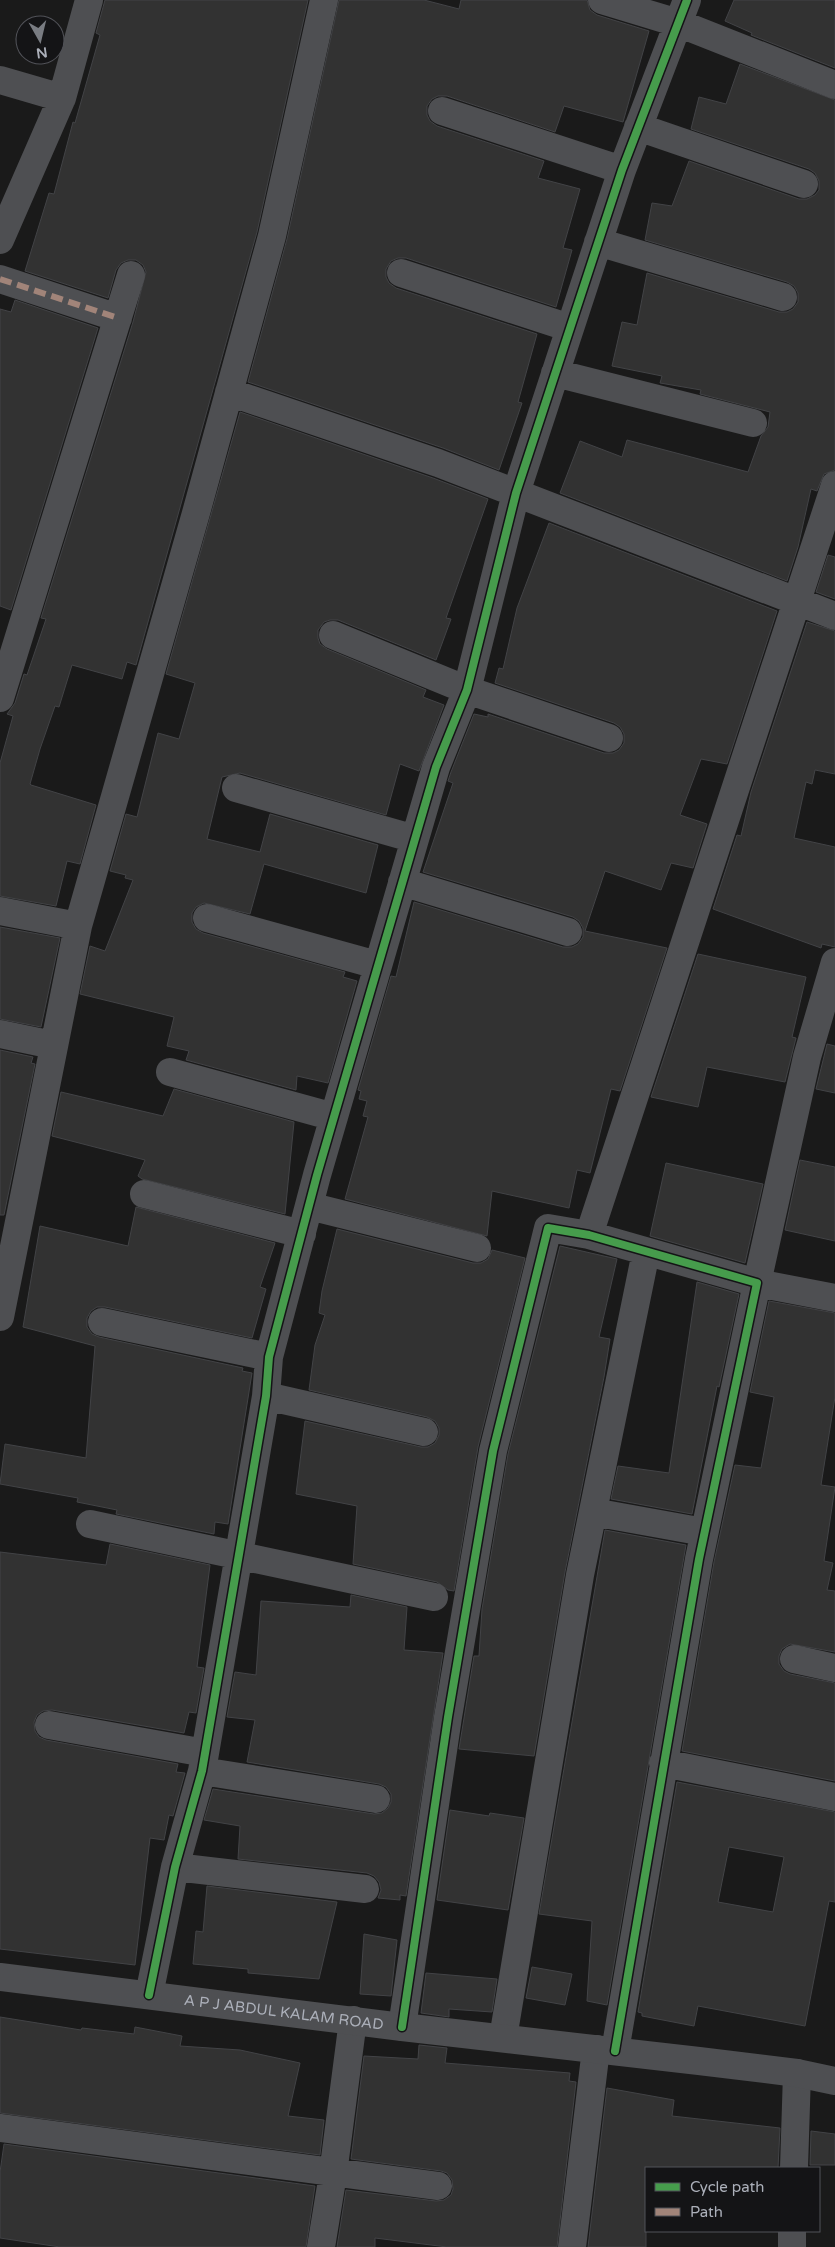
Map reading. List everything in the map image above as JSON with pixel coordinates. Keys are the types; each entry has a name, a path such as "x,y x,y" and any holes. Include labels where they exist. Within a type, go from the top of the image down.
{"street":[{"path":"0,240 62,98 89,0"},
{"path":"0,1317 78,926 230,392 272,236 324,0"},
{"path":"602,0 683,11 835,85"},
{"path":"149,1995 175,1867 204,1762 266,1396 270,1357 309,1206 376,965 436,767 467,690 516,493 622,170 683,11"},
{"path":"0,80 62,98"},
{"path":"442,110 622,170"},
{"path":"638,127 804,184"},
{"path":"598,242 783,297"},
{"path":"401,273 570,328"},
{"path":"0,698 131,275"},
{"path":"0,279 118,318"},
{"path":"555,373 753,423"},
{"path":"230,392 429,460 835,616"},
{"path":"589,1235 835,484"},
{"path":"332,635 467,690 610,738"},
{"path":"236,788 415,839"},
{"path":"402,882 568,932"},
{"path":"0,911 78,926"},
{"path":"207,918 376,965"},
{"path":"572,2247 605,2050 663,1763 704,1532 807,1057 835,962"},
{"path":"0,1034 53,1045"},
{"path":"170,1072 334,1117"},
{"path":"144,1194 302,1234"},
{"path":"309,1206 477,1248"},
{"path":"402,2027 448,1717 493,1451 548,1228 589,1235 757,1282 835,1298"},
{"path":"503,2038 580,1575 646,1252"},
{"path":"102,1322 270,1357"},
{"path":"266,1396 424,1432"},
{"path":"593,1512 704,1532"},
{"path":"90,1524 434,1597"},
{"path":"794,1659 835,1668"},
{"path":"48,1725 204,1762 376,1799"},
{"path":"663,1763 835,1797"},
{"path":"175,1867 365,1889"},
{"name":"A P J ABDUL KALAM ROAD","path":"0,1977 605,2050 797,2074 835,2081"},
{"path":"321,2247 333,2174 352,2020"},
{"path":"794,2167 797,2074"},
{"path":"0,2128 333,2174 438,2186"},
{"path":"792,2232 792,2247"}],"building":[{"path":"105,0 308,0 257,232 136,665 127,662 122,679 72,665 59,707 55,706 30,784 96,805 80,864 67,861 56,906 0,896 0,763 13,716 7,714 15,703 24,674 27,675 46,619 41,618 133,322 146,272 143,265 136,260 128,260 121,263 116,270 108,298 25,271 49,193 54,194 73,122 75,123 100,35 96,33"},
{"path":"339,0 424,0 459,9 461,0 587,0 590,10 597,15 649,31 623,122 564,106 555,132 447,96 438,96 432,99 427,106 427,115 430,121 437,126 544,161 538,178 580,189 563,248 572,250 556,307 406,258 398,258 391,261 386,269 386,277 389,283 396,288 537,334 518,402 522,403 499,470 443,448 248,382 287,239"},
{"path":"734,0 835,0 835,68 751,35 752,33 725,21"},
{"path":"740,64 835,100 835,470 824,474 817,491 811,489 798,547 787,581 560,493 580,441 622,457 627,440 748,472 761,436 768,427 770,412 700,394 701,390 660,383 662,376 612,366 622,322 637,325 647,273 779,312 787,312 793,309 798,302 798,293 794,286 787,282 645,240 652,203 672,206 689,161 799,199 807,199 815,195 819,190 819,181 815,173 809,169 691,129 699,97 726,104"},
{"path":"15,300 98,328 11,610 0,606 0,309 11,312"},
{"path":"240,412 433,478 488,499 446,618 451,619 436,660 338,620 324,622 318,630 320,644 327,649 426,690 423,697 444,705 419,771 400,764 386,815 240,773 222,777 207,839 260,852 270,814 378,845 366,893 264,864 250,914 204,903 196,907 192,913 192,922 196,929 203,933 345,972 343,977 357,981 328,1083 297,1076 296,1090 186,1060 189,1051 167,1046 174,1017 80,994 90,946 105,951 133,880 125,878 126,875 110,871 126,814 137,817 158,733 179,739 195,683 166,674"},
{"path":"549,523 777,611 727,764 701,759 680,815 707,824 693,868 671,863 661,890 605,871 585,931 667,948 620,1091 611,1089 590,1173 577,1170 569,1208 492,1191 487,1236 345,1199 368,1117 363,1116 367,1101 359,1099 361,1091 358,1090 391,976 396,977 414,902 563,947 572,947 578,944 583,937 583,928 579,921 573,917 423,872 453,783 448,781 474,714 488,717 488,714 604,753 613,753 619,750 624,743 624,734 620,727 614,723 495,683 499,668 503,669 517,608"},
{"path":"828,555 835,557 835,599 816,592"},
{"path":"807,622 835,631 835,774 815,770 812,784 806,782 794,838 835,847 835,947 822,944 821,948 713,909 737,835 741,836 751,792"},
{"path":"0,927 60,938 41,1027 0,1019"},
{"path":"698,954 806,977 792,1037 796,1038 785,1082 707,1067 698,1107 651,1097"},
{"path":"827,1044 835,1046 835,1093 816,1089"},
{"path":"0,1050 33,1057 31,1063 35,1064 4,1215 0,1215"},
{"path":"174,1089 294,1122 285,1214 142,1179 138,1176 145,1160 52,1136 61,1092 163,1116"},
{"path":"800,1160 835,1167 835,1241 785,1230"},
{"path":"666,1163 763,1184 745,1263 650,1236"},
{"path":"136,1207 275,1243 260,1287 266,1289 252,1338 105,1307 97,1307 91,1311 87,1318 87,1327 92,1334 99,1337 243,1368 242,1371 252,1373 228,1524 215,1522 214,1534 116,1514 117,1510 77,1502 78,1498 0,1484 5,1444 86,1458 95,1346 23,1327 40,1226 128,1246"},
{"path":"337,1229 473,1263 481,1263 488,1259 492,1250 525,1258 478,1447 454,1591 448,1590 437,1582 353,1564 357,1506 296,1494 305,1421 421,1447 428,1447 435,1443 439,1435 439,1428 435,1421 427,1417 309,1390 315,1345 325,1315 319,1313 322,1291"},
{"path":"560,1246 617,1259 599,1337 610,1339 604,1377 565,1572 534,1756 459,1749 474,1656 479,1656 482,1609 508,1454"},
{"path":"697,1282 739,1294 719,1387 717,1386 692,1514 611,1499 618,1466 669,1473"},
{"path":"769,1301 835,1313 835,1397 821,1485 835,1487 824,1561 833,1563 827,1590 835,1591 835,1652 790,1644 782,1649 779,1656 779,1664 784,1671 790,1674 835,1683 835,1781 682,1751 714,1562 735,1465 761,1468 774,1397 750,1392"},
{"path":"605,1530 686,1545 607,2005 587,2001 592,1921 539,1914"},
{"path":"110,1544 210,1565 197,1667 204,1668 196,1713 189,1712 184,1733 52,1710 43,1711 37,1715 34,1722 35,1731 39,1737 46,1740 178,1764 176,1772 185,1773 173,1816 169,1815 164,1840 150,1838 135,1965 0,1949 0,1552 106,1565"},
{"path":"351,1595 407,1607 404,1650 443,1653 406,1896 400,1895 400,1900 378,1898 381,1890 379,1882 374,1876 367,1873 238,1859 240,1826 204,1820 213,1789 374,1814 382,1813 388,1808 391,1802 391,1794 386,1787 379,1784 247,1762 255,1720 227,1717 235,1672 256,1675 261,1601 350,1607"},
{"path":"677,1782 835,1812 835,1902 829,1901 805,2026 698,2006 694,2026 642,2016 642,2013 638,2012","holes":["729,1847 784,1857 773,1912 718,1902"]},
{"path":"450,1810 489,1816 490,1813 524,1818 508,1910 437,1900"},
{"path":"207,1886 337,1902 319,1979 248,1973 248,1969 193,1964 196,1931 203,1932"},
{"path":"364,1934 397,1940 391,1996 360,1994"},
{"path":"532,1967 572,1974 565,2005 526,1998"},
{"path":"426,1973 497,1979 492,2012 449,2009 449,2017 421,2013"},
{"path":"0,2017 81,2030 82,2028 134,2034 135,2027 182,2036 180,2046 240,2050 300,2063 288,2116 324,2120 320,2155 0,2113"},
{"path":"419,2045 447,2048 445,2063 570,2073 569,2081 576,2082 557,2247 447,2247 375,2238 375,2247 337,2247 346,2190 436,2201 444,2200 451,2195 453,2189 452,2180 447,2173 351,2159 364,2056 418,2059"},
{"path":"607,2088 674,2100 672,2116 780,2128 778,2167 645,2167 646,2247 588,2247"},
{"path":"811,2131 835,2134 835,2165 810,2165"},
{"path":"4,2144 315,2186 306,2247 60,2247 0,2238 0,2172"}],"marked path":[{"path":"0,279 118,318"}],"cycle path":[{"path":"149,1995 175,1867 202,1771 266,1396 269,1357 317,1175 436,767 467,690 516,493 622,170 687,0"},
{"path":"402,2027 448,1717 493,1451 548,1228 589,1235 757,1283 699,1559 615,2051"}]}
